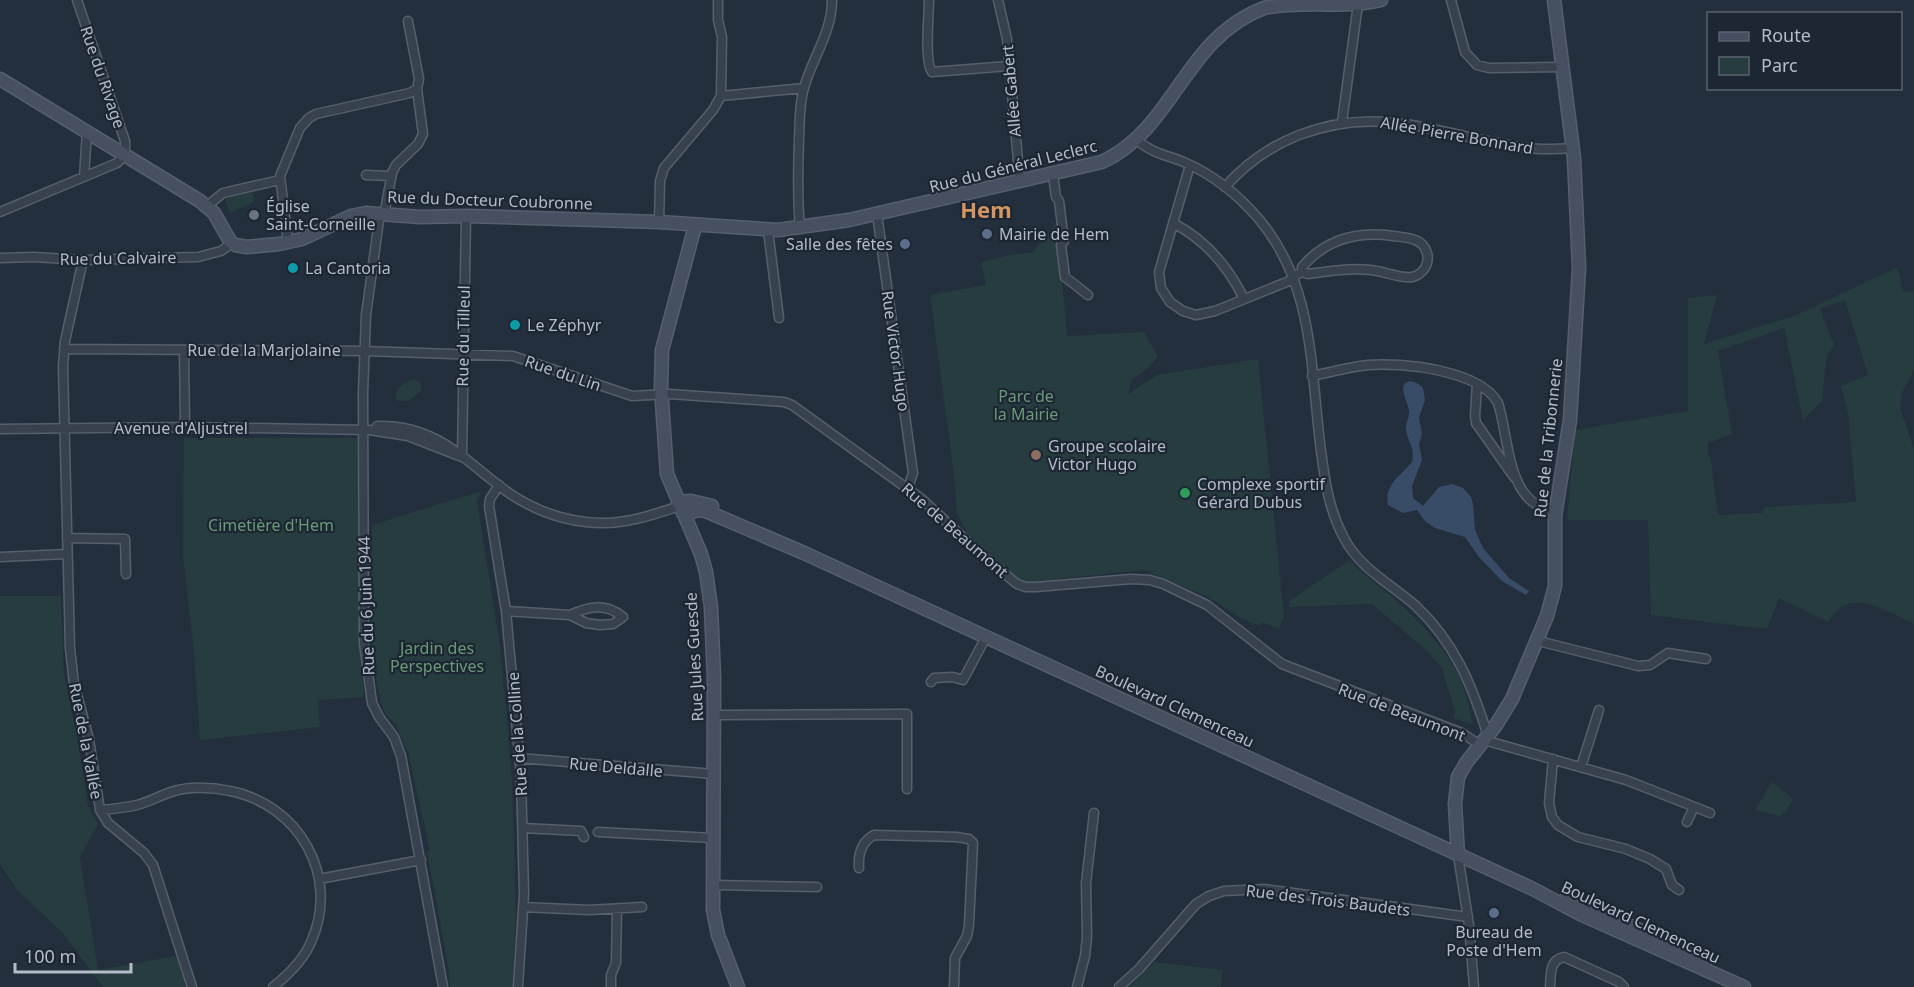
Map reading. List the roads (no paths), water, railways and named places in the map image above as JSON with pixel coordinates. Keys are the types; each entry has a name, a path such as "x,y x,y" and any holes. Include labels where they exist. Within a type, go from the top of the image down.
{"street":[{"name":"Rue du Rivage","path":"77,0 125,141 125,155"},
{"path":"658,222 660,181 664,168 713,110 721,96 722,37 718,20 718,0"},
{"path":"800,228 798,180 800,121 804,88 827,32 832,0"},
{"path":"929,0 930,69 935,73 1009,66"},
{"name":"Allée Gabert","path":"998,0 1006,35 1020,182"},
{"name":"Rue du Général Leclerc","path":"695,226 768,230 800,228 877,214 1102,162 1137,140 1157,117 1206,48 1242,19 1266,7 1286,2 1358,4 1382,0"},
{"path":"1451,0 1465,52 1477,65 1489,68 1562,67"},
{"name":"Rue de la Tribonnerie","path":"1458,855 1455,804 1456,787 1462,768 1486,738 1512,699 1538,641 1554,591 1556,511 1570,420 1578,307 1579,250 1573,148 1554,0"},
{"path":"1342,122 1358,4"},
{"path":"366,175 390,176 396,165 422,139 417,89 419,79 408,21"},
{"path":"0,79 207,206 216,216 232,243"},
{"path":"721,96 804,88"},
{"path":"288,242 280,180 298,132 309,118 316,114 413,92 417,89"},
{"name":"Allée Pierre Bonnard","path":"1225,187 1252,162 1277,145 1307,132 1342,122 1398,122 1526,148 1573,148"},
{"path":"84,177 87,131"},
{"path":"1137,140 1150,150 1190,165 1225,187 1248,208 1278,246 1294,278 1306,320 1326,490 1340,530 1358,558 1376,576 1414,605 1444,639 1470,681 1486,738"},
{"path":"0,212 117,163 125,155"},
{"path":"1190,165 1159,272 1161,288 1170,303 1183,311 1196,315 1211,312 1294,278 1303,272"},
{"path":"1053,175 1062,221 1064,241 1061,245 1065,277 1088,295"},
{"name":"Rue du 6 Juin 1944","path":"390,176 386,210 380,213 366,315 362,429 364,643 375,710 394,736 401,756 443,987"},
{"path":"207,206 223,193 280,180"},
{"name":"Rue du Docteur Coubronne","path":"232,243 252,247 288,242 311,235 351,216 366,213 420,217 466,216 658,222 695,226"},
{"name":"Rue Victor Hugo","path":"877,214 913,473 908,488"},
{"name":"Rue du Tilleul","path":"462,457 466,216"},
{"path":"1173,223 1196,237 1222,261 1244,299"},
{"name":"Rue Jules Guesde","path":"695,226 662,350 666,468 704,564 710,598 714,656 713,910 716,927 738,987"},
{"path":"768,230 779,318"},
{"path":"1377,234 1414,239 1423,244 1428,255 1427,264 1423,270 1412,277 1366,270 1338,270 1308,274 1303,272 1302,267 1319,250 1338,240 1358,235 1377,234"},
{"name":"Rue du Calvaire","path":"0,258 34,257 83,260 203,256 221,251 232,243"},
{"name":"Rue de la Vallée","path":"83,260 64,349 63,375 66,538 72,674 89,740 100,810 110,825 144,853 153,865 192,987"},
{"name":"Rue de la Marjolaine","path":"64,349 463,354"},
{"path":"184,350 185,428"},
{"name":"Rue du Lin","path":"463,354 513,356 632,396 662,395"},
{"path":"1312,376 1355,367 1401,365 1440,372 1477,384 1490,392 1498,403 1515,479"},
{"path":"1477,384 1476,423 1529,500 1546,510 1556,511"},
{"name":"Rue de Beaumont","path":"662,395 788,403 908,488 993,565 1022,586 1036,587 1131,579 1150,580 1163,584 1207,605 1282,664 1462,733 1486,738 1496,745 1504,745 1633,783 1710,813"},
{"name":"Avenue d'Aljustrel","path":"0,429 362,429 388,426 415,430 441,441 499,485 539,509 559,517 603,523 627,521 681,507"},
{"name":"Rue de la Colline","path":"499,485 490,499 489,506 512,660 524,828 523,907 518,987"},
{"name":"Boulevard Clemenceau","path":"681,507 691,501 708,504 804,553 1533,889 1580,914 1686,963 1740,985"},
{"path":"66,538 125,539 126,574"},
{"path":"0,556 67,554"},
{"path":"506,611 570,615 586,623 600,625 613,624 623,618 612,610 600,607 586,608 570,615"},
{"path":"931,682 934,678 943,677 963,680 986,637"},
{"path":"1538,641 1638,666 1650,665 1668,653 1706,659"},
{"path":"1581,767 1599,710"},
{"path":"714,715 907,714 907,789"},
{"name":"Rue Deldalle","path":"519,759 714,774"},
{"path":"1553,759 1548,803 1552,817 1558,825 1578,837 1626,849 1654,861 1666,869 1672,885 1679,890"},
{"path":"100,810 136,805 180,789 220,789 245,795 272,806 292,824 305,843 318,879 319,914 311,943 290,972 273,987"},
{"path":"1687,822 1694,807"},
{"path":"1077,987 1087,937 1086,883 1094,813"},
{"path":"524,828 582,831 584,837"},
{"path":"598,832 713,838"},
{"path":"859,868 858,856 864,842 874,835 963,837 973,843 967,936 955,958 954,987"},
{"path":"1458,855 1468,917 1474,987"},
{"path":"318,879 421,860"},
{"path":"713,885 816,887"},
{"name":"Rue des Trois Baudets","path":"1119,987 1139,969 1196,904 1224,891 1264,889 1468,917"},
{"path":"523,907 582,910 642,907"},
{"path":"611,987 611,977 616,963 617,909"},
{"path":"1550,987 1552,966 1557,959 1564,957 1619,982 1624,987"}],"water":[{"path":"1410,381 1423,388 1425,400 1419,417 1422,434 1419,444 1422,460 1412,486 1413,498 1423,506 1439,487 1452,484 1463,488 1471,497 1475,530 1483,548 1509,578 1529,591 1526,595 1502,581 1479,557 1465,537 1435,528 1425,521 1417,510 1403,513 1388,505 1387,498 1391,486 1412,462 1412,448 1406,430 1409,411 1403,391 1404,384"}],"place":[{"name":"Église Saint-Corneille","path":"254,215"},
{"name":"Mairie de Hem","path":"987,234"},
{"name":"Salle des fêtes","path":"905,244"},
{"name":"La Cantoria","path":"293,268"},
{"name":"Le Zéphyr","path":"515,325"},
{"name":"Groupe scolaire Victor Hugo","path":"1036,455"},
{"name":"Complexe sportif Gérard Dubus","path":"1185,493"},
{"name":"Bureau de Poste d'Hem","path":"1494,913"}],"district":[{"name":"Hem","path":"986,210"}],"park label":[{"name":"Parc de la Mairie","path":"1026,405"},
{"name":"Cimetière d'Hem","path":"271,525"},
{"name":"Jardin des Perspectives","path":"437,657"}]}
